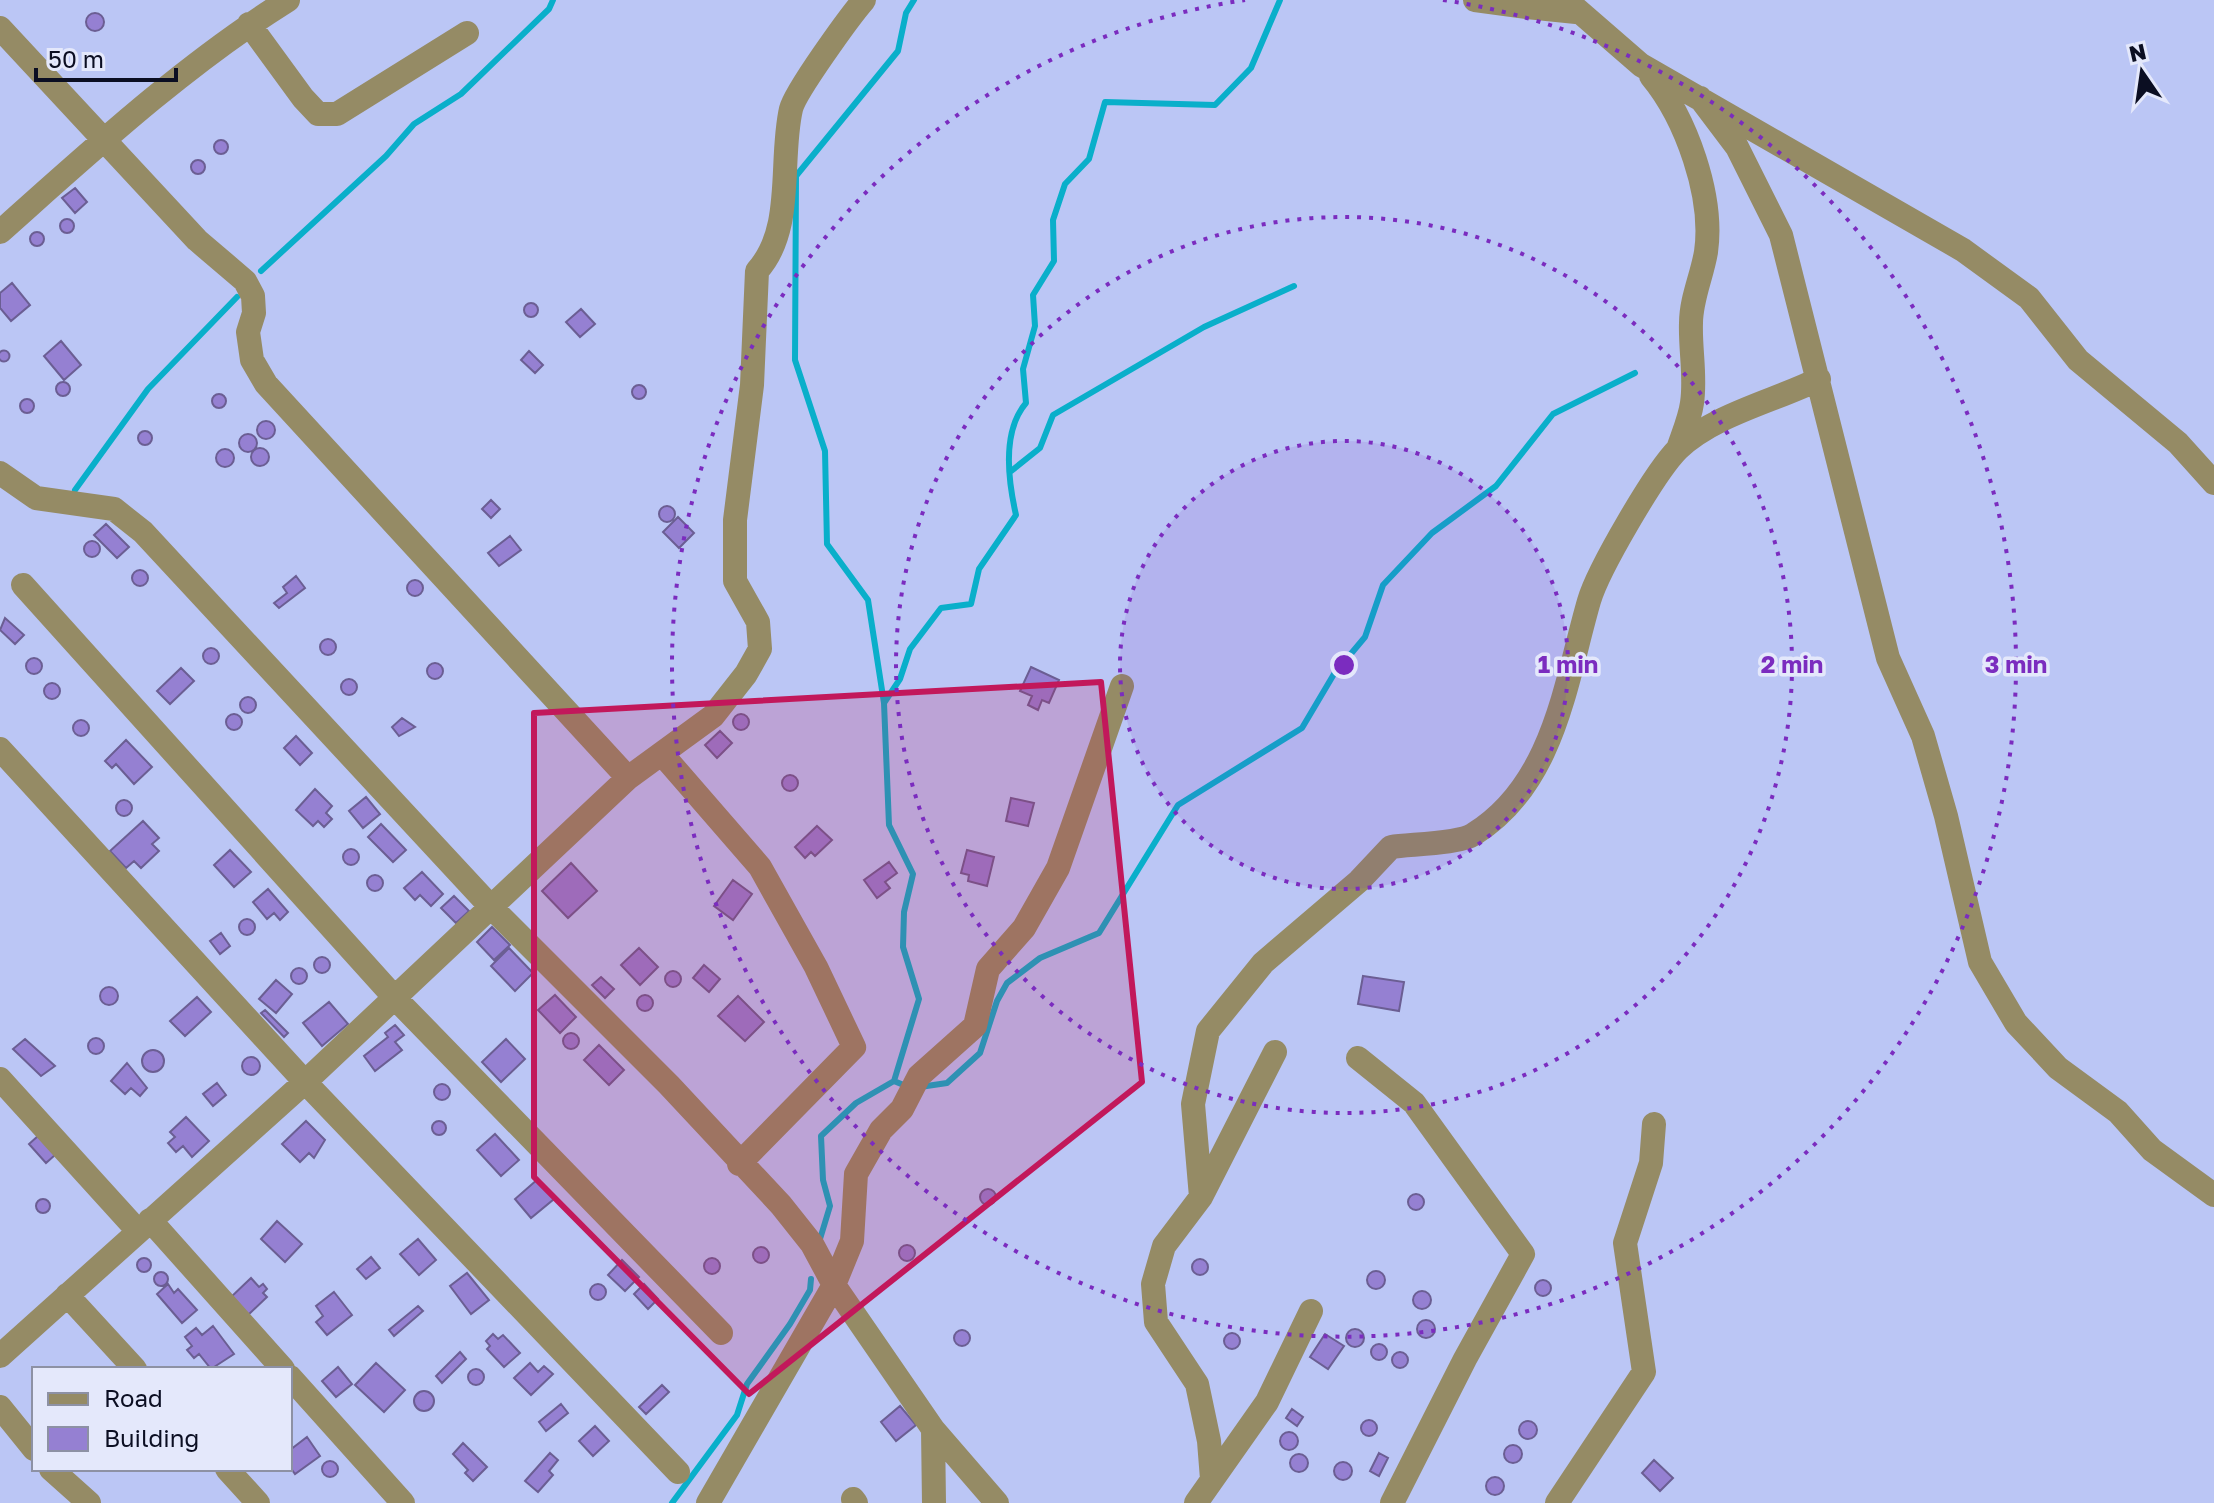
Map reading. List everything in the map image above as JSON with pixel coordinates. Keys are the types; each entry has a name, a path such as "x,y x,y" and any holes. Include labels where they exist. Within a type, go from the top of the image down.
{"street":[{"path":"0,232 103,141 249,24 288,0"},
{"path":"0,1356 305,1082 628,778 713,716 760,649 758,622 735,581 735,520 752,385 757,271 768,259 779,222 791,106 864,0"},
{"path":"1475,0 1571,6 1641,65 1672,103 1695,164 1708,222 1706,252 1691,324 1692,404 1678,449"},
{"path":"249,24 318,114 337,114 467,33"},
{"path":"0,28 197,240 245,281 253,296 248,332 252,360 266,384 628,778"},
{"path":"1641,65 1963,250 2029,298 2078,360 2178,443 2214,483"},
{"path":"1700,98 1737,147 1781,235 1888,658 1923,736 1946,816 1980,962 2016,1023 2058,1068 2118,1112 2152,1150 2214,1195"},
{"path":"1201,1197 1193,1104 1208,1031 1263,963 1359,881 1391,847 1472,836 1522,792 1563,709 1590,597 1650,485 1678,449 1720,422 1819,379"},
{"path":"0,473 36,498 114,509 143,532 491,907 669,1085 739,1164 781,1205 812,1244 834,1285 933,1429 997,1503"},
{"path":"23,585 395,998 721,1333"},
{"path":"713,1501 740,1443 834,1285 852,1241 856,1174 881,1130 902,1109 919,1076 975,1026 988,969 1024,928 1058,868 1122,686"},
{"path":"0,749 305,1082 678,1472"},
{"path":"662,754 760,867 816,967 854,1047 739,1164"},
{"path":"1212,1479 1209,1441 1197,1384 1156,1322 1153,1284 1164,1246 1201,1197 1275,1052"},
{"path":"1358,1058 1414,1103 1523,1254 1465,1359 1392,1503"},
{"path":"0,1079 281,1367"},
{"path":"1557,1503 1644,1372 1625,1243 1651,1163 1654,1124"},
{"path":"67,1295 133,1367"},
{"path":"1196,1503 1267,1402 1311,1311"},
{"path":"292,1379 403,1503"},
{"path":"0,1407 32,1447"},
{"path":"933,1429 934,1503"},
{"path":"53,1471 89,1503"},
{"path":"229,1471 258,1503"}],"highlighted area":[{"path":"1101,682 1142,1082 749,1394 534,1177 534,713"}],"building":[{"path":"95,13 104,22 95,31 86,22"},
{"path":"221,140 228,147 221,154 214,147"},
{"path":"198,160 205,167 198,174 191,167"},
{"path":"75,188 87,202 75,213 62,198"},
{"path":"67,219 74,226 67,233 60,226"},
{"path":"37,232 44,239 37,246 30,239"},
{"path":"12,283 30,305 11,321 0,308 0,293"},
{"path":"531,303 538,310 531,317 524,310"},
{"path":"581,309 595,324 580,337 566,322"},
{"path":"61,341 81,365 64,380 44,356"},
{"path":"529,351 543,365 535,373 521,360"},
{"path":"0,352 8,352 8,360 0,360"},
{"path":"63,382 70,389 63,396 56,389"},
{"path":"639,385 646,392 639,399 632,392"},
{"path":"219,394 226,401 219,408 212,401"},
{"path":"27,399 34,406 27,413 20,406"},
{"path":"266,421 275,430 266,439 257,430"},
{"path":"145,431 152,438 145,445 138,438"},
{"path":"248,434 257,443 248,452 239,443"},
{"path":"260,448 269,457 260,466 251,457"},
{"path":"225,449 234,458 225,467 216,458"},
{"path":"491,500 500,509 491,518 482,509"},
{"path":"664,506 670,506 675,514 673,520 664,522 659,517 659,511"},
{"path":"678,517 694,533 679,548 663,532"},
{"path":"106,524 129,547 117,558 94,535"},
{"path":"510,536 521,550 499,566 488,553"},
{"path":"89,541 95,541 100,549 98,555 89,557 84,552 84,546"},
{"path":"137,570 143,570 148,578 146,584 137,586 132,581 132,575"},
{"path":"296,576 305,588 279,608 274,603 287,593 283,587"},
{"path":"412,580 418,580 423,588 421,594 412,596 407,591 407,585"},
{"path":"5,618 24,635 15,644 0,630"},
{"path":"325,639 331,639 336,647 334,653 325,655 320,650 320,644"},
{"path":"208,648 214,648 219,656 217,662 208,664 203,659 203,653"},
{"path":"31,658 37,658 42,666 40,672 31,674 26,669 26,663"},
{"path":"432,663 438,663 443,671 441,677 432,679 427,674 427,668"},
{"path":"1031,667 1059,680 1049,703 1042,700 1038,710 1028,705 1032,696 1020,691"},
{"path":"181,668 194,681 170,704 157,691"},
{"path":"346,679 352,679 357,687 355,693 346,695 341,690 341,684"},
{"path":"49,683 55,683 60,691 58,697 49,699 44,694 44,688"},
{"path":"245,697 251,697 256,705 254,711 245,713 240,708 240,702"},
{"path":"231,714 237,714 242,722 240,728 231,730 226,725 226,719"},
{"path":"738,714 744,714 749,722 747,728 738,730 733,725 733,719"},
{"path":"402,718 415,727 399,736 392,727"},
{"path":"78,720 84,720 89,728 87,734 78,736 73,731 73,725"},
{"path":"720,731 732,743 717,758 705,745"},
{"path":"296,736 312,753 300,765 284,748"},
{"path":"126,740 152,767 134,784 116,764 112,768 105,761"},
{"path":"787,775 793,775 798,783 796,789 787,791 782,786 782,780"},
{"path":"315,789 332,806 326,813 332,819 324,827 318,821 313,826 296,810"},
{"path":"366,797 380,814 363,828 349,811"},
{"path":"1011,798 1034,803 1028,826 1006,821"},
{"path":"121,800 127,800 132,808 130,814 121,816 116,811 116,805"},
{"path":"143,821 159,838 152,844 159,851 141,868 134,861 126,868 110,851"},
{"path":"381,824 406,850 393,862 368,837"},
{"path":"817,826 832,840 815,856 811,852 805,858 795,847"},
{"path":"348,849 354,849 359,857 357,863 348,865 343,860 343,854"},
{"path":"230,850 251,872 234,887 214,865"},
{"path":"967,850 994,857 987,886 968,881 969,875 961,873"},
{"path":"889,862 897,873 885,882 890,888 877,898 864,880"},
{"path":"571,863 597,891 568,918 542,891"},
{"path":"422,872 443,894 431,906 420,895 415,900 404,888"},
{"path":"372,875 378,875 383,883 381,889 372,891 367,886 367,880"},
{"path":"733,880 752,894 733,920 714,906"},
{"path":"268,889 288,912 280,920 274,913 267,919 253,902"},
{"path":"454,896 469,911 456,923 441,908"},
{"path":"244,919 250,919 255,927 253,933 244,935 239,930 239,924"},
{"path":"492,927 510,945 494,960 477,942"},
{"path":"221,933 230,946 220,954 210,941"},
{"path":"509,948 533,973 515,991 491,966"},
{"path":"639,948 658,967 640,985 621,965"},
{"path":"319,957 325,957 330,965 328,971 319,973 314,968 314,962"},
{"path":"704,965 720,979 709,992 693,978"},
{"path":"296,968 302,968 307,976 305,982 296,984 291,979 291,973"},
{"path":"670,971 676,971 681,979 679,985 670,987 665,982 665,976"},
{"path":"1363,976 1404,982 1399,1011 1358,1004"},
{"path":"601,977 614,989 605,998 592,985"},
{"path":"276,980 292,994 276,1013 259,999"},
{"path":"109,987 118,996 109,1005 100,996"},
{"path":"555,995 576,1017 560,1033 538,1010"},
{"path":"642,995 648,995 653,1003 651,1009 642,1011 637,1006 637,1000"},
{"path":"738,996 764,1022 745,1041 718,1016"},
{"path":"197,997 211,1012 185,1036 170,1021"},
{"path":"329,1002 348,1024 322,1046 303,1023"},
{"path":"265,1010 288,1033 284,1037 261,1013"},
{"path":"395,1025 404,1035 395,1042 402,1050 375,1071 364,1056 388,1037 385,1033"},
{"path":"568,1033 574,1033 579,1041 577,1047 568,1049 563,1044 563,1038"},
{"path":"96,1038 102,1040 102,1052 96,1054 90,1052 88,1046 90,1040"},
{"path":"25,1039 55,1066 41,1076 13,1049"},
{"path":"506,1039 525,1059 501,1082 482,1062"},
{"path":"599,1045 624,1070 609,1085 584,1060"},
{"path":"153,1050 161,1053 164,1061 161,1069 153,1072 145,1069 142,1061 145,1053"},
{"path":"251,1057 260,1066 251,1075 242,1066"},
{"path":"127,1063 147,1088 140,1096 131,1088 125,1094 111,1081"},
{"path":"217,1083 226,1095 213,1106 203,1094"},
{"path":"439,1084 445,1084 450,1092 448,1098 439,1100 434,1095 434,1089"},
{"path":"186,1117 209,1141 192,1157 183,1146 176,1152 168,1143 175,1137 170,1132"},
{"path":"306,1121 325,1140 314,1158 309,1153 300,1162 282,1144"},
{"path":"439,1121 446,1128 439,1135 432,1128"},
{"path":"495,1134 519,1160 501,1176 477,1150"},
{"path":"38,1136 55,1155 46,1163 29,1144"},
{"path":"538,1179 554,1199 531,1218 515,1199"},
{"path":"985,1189 991,1189 996,1197 994,1203 985,1205 980,1200 980,1194"},
{"path":"1416,1194 1422,1196 1422,1208 1416,1210 1410,1208 1408,1202 1410,1196"},
{"path":"43,1199 50,1206 43,1213 36,1206"},
{"path":"277,1221 302,1244 285,1262 261,1239"},
{"path":"418,1239 436,1260 419,1275 400,1254"},
{"path":"904,1245 910,1245 915,1253 913,1259 904,1261 899,1256 899,1250"},
{"path":"758,1247 764,1247 769,1255 767,1261 758,1263 753,1258 753,1252"},
{"path":"371,1257 380,1268 366,1279 357,1269"},
{"path":"144,1258 151,1265 144,1272 137,1265"},
{"path":"709,1258 715,1258 720,1266 718,1272 709,1274 704,1269 704,1263"},
{"path":"1200,1259 1206,1261 1206,1273 1200,1275 1194,1273 1192,1267 1194,1261"},
{"path":"622,1260 639,1277 625,1291 608,1275"},
{"path":"1376,1271 1385,1280 1376,1289 1367,1280"},
{"path":"161,1272 168,1279 161,1286 154,1279"},
{"path":"467,1273 489,1300 471,1314 450,1286"},
{"path":"251,1278 259,1287 263,1284 267,1289 263,1293 267,1297 247,1316 230,1298"},
{"path":"1543,1280 1551,1288 1543,1296 1535,1288"},
{"path":"168,1284 174,1293 178,1289 197,1310 182,1323 157,1294"},
{"path":"595,1284 601,1284 606,1292 604,1298 595,1300 590,1295 590,1289"},
{"path":"644,1284 658,1299 648,1309 634,1294"},
{"path":"1422,1291 1431,1300 1422,1309 1413,1300"},
{"path":"334,1292 352,1315 327,1335 316,1322 323,1316 316,1306"},
{"path":"418,1306 423,1311 394,1336 389,1330"},
{"path":"1426,1320 1435,1329 1426,1338 1417,1329"},
{"path":"213,1326 234,1354 214,1367 209,1367 199,1354 194,1358 187,1350 192,1346 185,1337 196,1328 202,1335"},
{"path":"1355,1329 1364,1338 1355,1347 1346,1338"},
{"path":"959,1330 965,1330 970,1338 968,1344 959,1346 954,1341 954,1335"},
{"path":"1232,1333 1238,1335 1238,1347 1232,1349 1226,1347 1224,1341 1226,1335"},
{"path":"493,1334 498,1339 503,1335 520,1353 504,1367 487,1349 490,1346 486,1341"},
{"path":"1325,1334 1344,1346 1328,1369 1310,1357"},
{"path":"1379,1344 1385,1346 1385,1358 1379,1360 1373,1358 1371,1352 1373,1346"},
{"path":"460,1352 466,1359 442,1383 436,1376"},
{"path":"1400,1352 1408,1360 1400,1368 1392,1360"},
{"path":"376,1363 405,1390 384,1412 355,1385"},
{"path":"530,1363 538,1372 544,1366 553,1374 531,1395 514,1378"},
{"path":"338,1367 352,1384 336,1397 322,1381"},
{"path":"476,1369 482,1371 482,1383 476,1385 470,1383 468,1377 470,1371"},
{"path":"662,1385 669,1392 646,1414 639,1407"},
{"path":"424,1391 431,1394 434,1401 431,1408 424,1411 417,1408 414,1401 417,1394"},
{"path":"561,1404 568,1413 546,1431 539,1422"},
{"path":"900,1406 916,1425 896,1441 881,1422"},
{"path":"1292,1409 1303,1417 1297,1426 1286,1418"},
{"path":"1369,1420 1375,1422 1375,1434 1369,1436 1363,1434 1361,1428 1363,1422"},
{"path":"1528,1421 1537,1430 1528,1439 1519,1430"},
{"path":"595,1426 609,1441 593,1456 579,1441"},
{"path":"1289,1432 1298,1441 1289,1450 1280,1441"},
{"path":"307,1437 320,1456 295,1474 292,1470 292,1448"},
{"path":"463,1443 487,1467 473,1481 465,1473 468,1470 453,1454"},
{"path":"1513,1445 1522,1454 1513,1463 1504,1454"},
{"path":"550,1453 558,1460 549,1471 553,1475 538,1492 525,1481"},
{"path":"1379,1453 1388,1458 1379,1476 1370,1471"},
{"path":"1299,1454 1308,1463 1299,1472 1290,1463"},
{"path":"1654,1460 1673,1478 1660,1491 1642,1473"},
{"path":"330,1461 338,1469 330,1477 322,1469"},
{"path":"1343,1462 1352,1471 1343,1480 1334,1471"},
{"path":"1495,1477 1504,1486 1495,1495 1486,1486"}],"waterway":[{"path":"261,271 386,156 414,124 461,94 549,9 553,0"},
{"path":"884,703 868,600 827,544 825,451 795,360 796,176 898,51 906,13 914,0"},
{"path":"894,1081 919,999 903,947 904,912 913,874 889,825 884,703 900,679 910,649 941,608 971,604 979,569 1016,515 1009,472 1010,442 1018,414 1026,403 1023,369 1035,326 1033,295 1054,261 1053,220 1065,184 1089,159 1105,102 1215,105 1251,68 1280,0"},
{"path":"1010,472 1040,448 1053,415 1204,327 1294,286"},
{"path":"75,490 148,389 237,297"},
{"path":"920,1087 947,1083 980,1053 997,1001 1007,983 1040,958 1099,933 1178,805 1302,728 1334,674 1365,637 1383,585 1432,533 1496,486 1553,414 1635,373"},
{"path":"820,1239 830,1206 823,1180 821,1136 856,1103 894,1081 906,1086"},
{"path":"672,1503 737,1415 747,1384 790,1324 810,1290 811,1279"}]}
